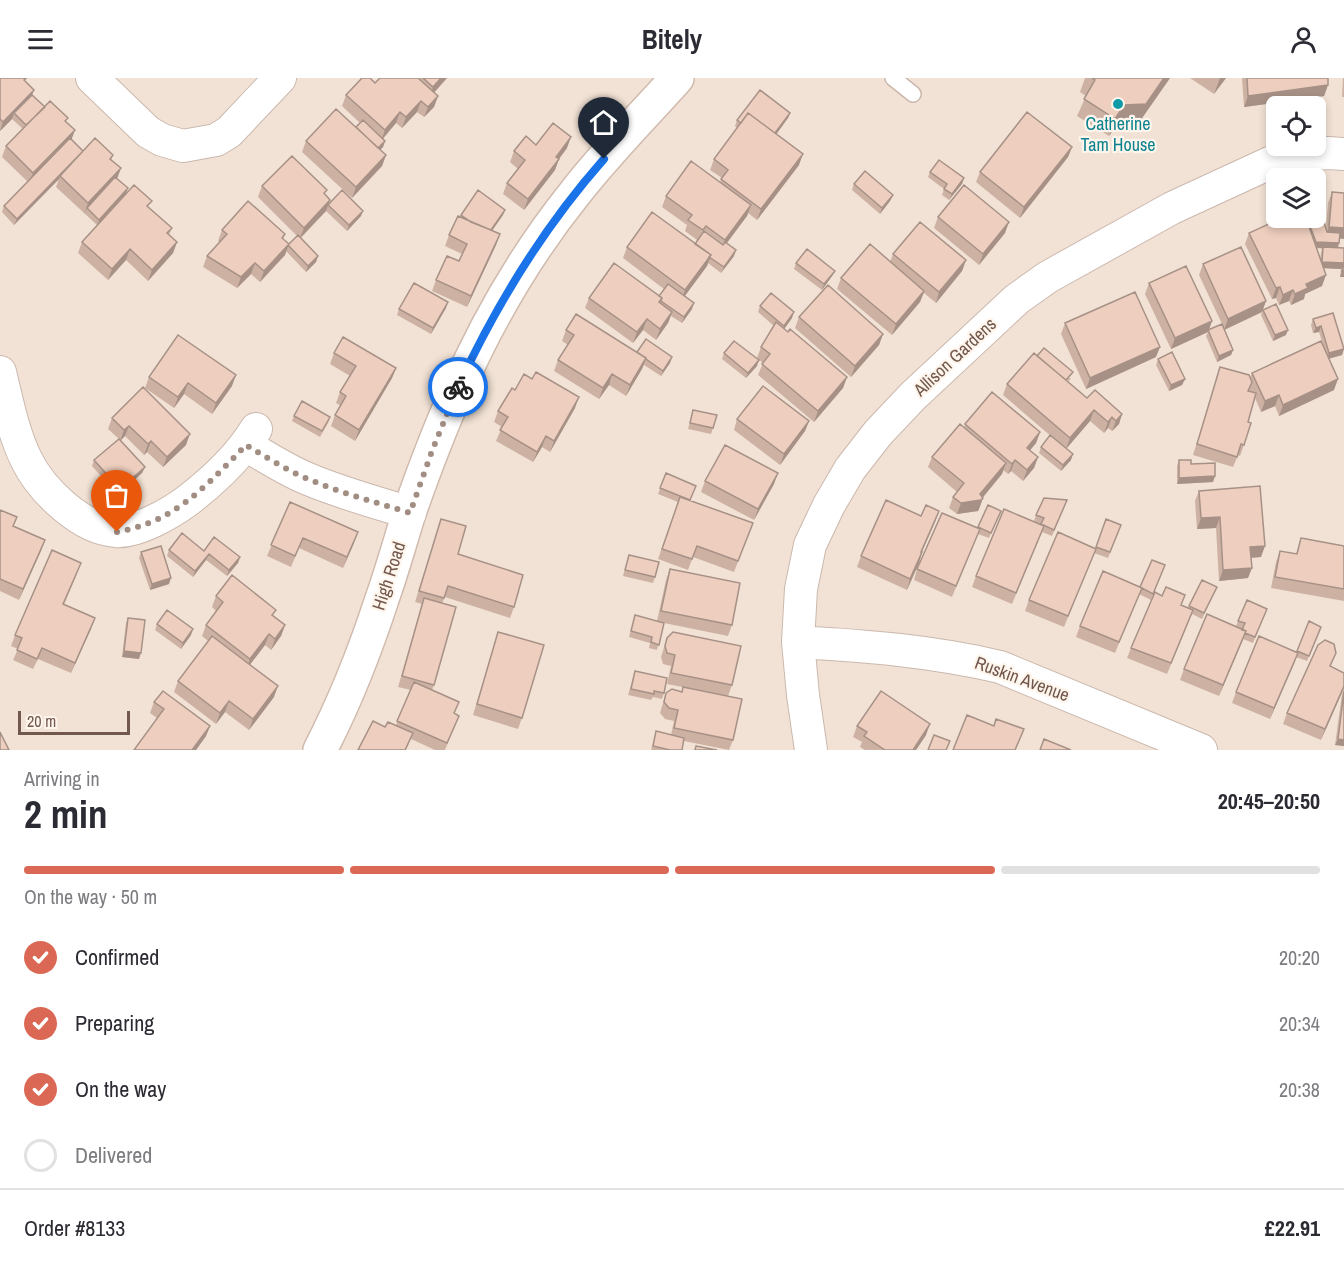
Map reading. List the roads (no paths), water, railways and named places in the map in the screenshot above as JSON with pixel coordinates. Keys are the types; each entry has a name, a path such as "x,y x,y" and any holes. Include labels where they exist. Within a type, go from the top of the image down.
{"street":[{"path":"92,78 147,132 162,140 183,146 216,140 229,132 280,78"},
{"name":"High Road","path":"320,750 354,676 410,513 455,395 484,332 540,240 575,192 677,78"},
{"name":"Allison Gardens","path":"811,750 798,642 801,589 810,545 829,505 850,469 878,433 913,396 1017,299 1048,277 1172,208 1274,161 1301,154 1344,154"},
{"path":"0,373 17,439 35,476 62,505 99,527 117,532 142,526 178,507 206,487 251,437 267,458 306,478 410,513"},
{"name":"Ruskin Avenue","path":"798,642 897,649 1000,667 1201,750"}],"lane":[{"path":"893,78 913,94"}],"place":[{"name":"Catherine Tam House","path":"1118,104"}]}
